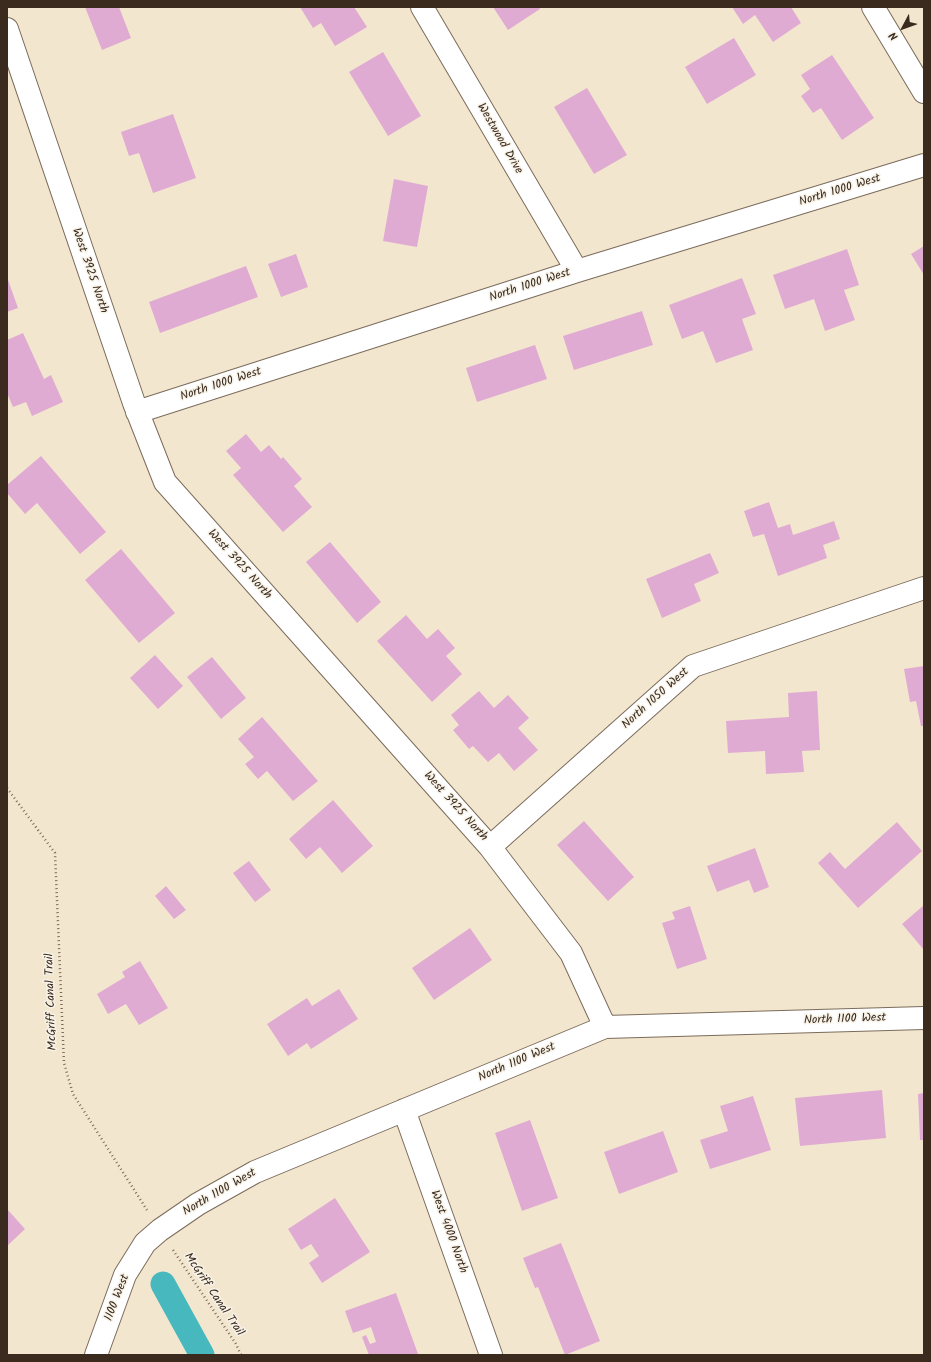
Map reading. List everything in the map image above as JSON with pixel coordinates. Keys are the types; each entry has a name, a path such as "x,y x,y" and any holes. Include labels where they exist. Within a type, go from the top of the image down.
{"street":[{"name":"Westwood Drive","path":"422,7 577,271"},
{"path":"873,7 924,92"},
{"name":"West 3925 North","path":"7,29 137,412 165,482 490,847 571,953 605,1026"},
{"name":"North 1000 West","path":"137,412 577,271 924,165"},
{"name":"North 1050 West","path":"490,847 693,666 924,588"},
{"name":"North 1100 West","path":"145,1244 160,1230 198,1204 255,1172 605,1026 924,1018"},
{"name":"West 4000 North","path":"404,1110 491,1355"},
{"name":"1100 West","path":"96,1355 125,1275 145,1244"}],"path":[{"name":"McGriff Canal Trail","path":"7,788 55,853 64,1063 73,1094 146,1208"},
{"name":"McGriff Canal Trail","path":"169,1245 236,1344 241,1355"}],"building":[{"path":"85,7 119,7 131,38 102,50"},
{"path":"300,7 354,7 367,27 335,46 321,23 313,28"},
{"path":"493,7 539,7 540,9 508,30"},
{"path":"732,7 791,7 801,23 773,42 755,15 743,24"},
{"path":"734,38 756,75 707,104 685,67"},
{"path":"383,52 421,116 388,136 349,72"},
{"path":"832,55 874,118 842,140 821,108 813,113 801,96 810,89 801,75"},
{"path":"587,88 627,155 594,174 554,107"},
{"path":"173,114 196,178 153,193 139,153 129,156 121,132"},
{"path":"394,179 428,186 417,247 383,241"},
{"path":"924,246 924,275 911,254"},
{"path":"847,249 859,285 844,290 855,320 825,331 814,299 785,309 773,275"},
{"path":"296,254 308,287 281,297 268,264"},
{"path":"246,266 258,297 160,333 149,302"},
{"path":"7,277 18,308 7,312"},
{"path":"742,278 756,314 742,319 753,350 716,363 703,331 682,339 669,305"},
{"path":"642,311 653,345 574,370 563,336"},
{"path":"23,333 44,379 51,375 63,402 32,416 26,402 13,407 7,393 7,340"},
{"path":"535,345 547,379 477,402 466,368"},
{"path":"246,434 261,452 269,445 281,459 283,457 302,479 294,486 312,507 283,532 233,475 241,468 226,451"},
{"path":"41,456 106,532 80,554 37,503 25,514 7,493 7,485"},
{"path":"769,502 778,528 790,524 793,535 834,521 840,539 823,545 827,558 778,576 764,534 753,537 744,511"},
{"path":"330,542 381,602 357,623 306,562"},
{"path":"121,549 175,613 139,643 85,580"},
{"path":"710,553 719,573 694,584 701,601 662,618 646,579"},
{"path":"406,615 427,639 438,629 455,648 446,656 462,674 432,702 377,641"},
{"path":"155,655 183,686 158,709 130,678"},
{"path":"212,657 246,698 221,719 187,677"},
{"path":"924,666 924,726 921,726 916,701 910,702 904,669"},
{"path":"479,691 494,708 508,695 529,718 518,728 538,750 514,771 499,753 488,762 473,746 469,749 453,730 459,725 451,715"},
{"path":"817,691 820,750 802,751 804,772 766,774 765,751 728,753 726,721 789,717 788,693"},
{"path":"262,717 318,781 293,801 267,771 258,779 245,764 254,757 238,739"},
{"path":"333,800 373,846 342,873 320,847 306,859 289,839"},
{"path":"584,821 634,877 608,901 557,845"},
{"path":"897,822 922,851 858,908 818,863 830,852 845,869"},
{"path":"755,848 769,887 754,893 749,880 717,892 707,866"},
{"path":"249,861 271,890 255,902 233,873"},
{"path":"166,886 186,910 174,919 155,896"},
{"path":"924,905 924,950 902,924"},
{"path":"690,906 707,959 677,969 662,923 675,919 672,912"},
{"path":"470,928 492,960 434,1000 412,968"},
{"path":"140,961 168,1008 139,1025 126,1004 108,1014 97,994 125,977 122,972"},
{"path":"339,989 358,1019 311,1049 307,1043 288,1056 267,1024 307,998 312,1006"},
{"path":"882,1090 886,1138 800,1146 795,1098"},
{"path":"924,1093 924,1140 920,1140 918,1094"},
{"path":"753,1096 771,1150 710,1169 700,1140 728,1131 720,1106"},
{"path":"530,1120 558,1198 522,1211 495,1133"},
{"path":"663,1131 678,1172 619,1194 604,1152"},
{"path":"335,1198 370,1252 322,1283 309,1263 319,1256 311,1244 301,1250 288,1229"},
{"path":"7,1209 25,1229 7,1246"},
{"path":"561,1243 600,1341 565,1355 538,1287 535,1288 523,1258"},
{"path":"396,1293 418,1354 369,1355 362,1337 366,1335 370,1344 376,1342 371,1327 353,1333 345,1311"}],"waterway":[{"path":"163,1284 202,1355"}]}
